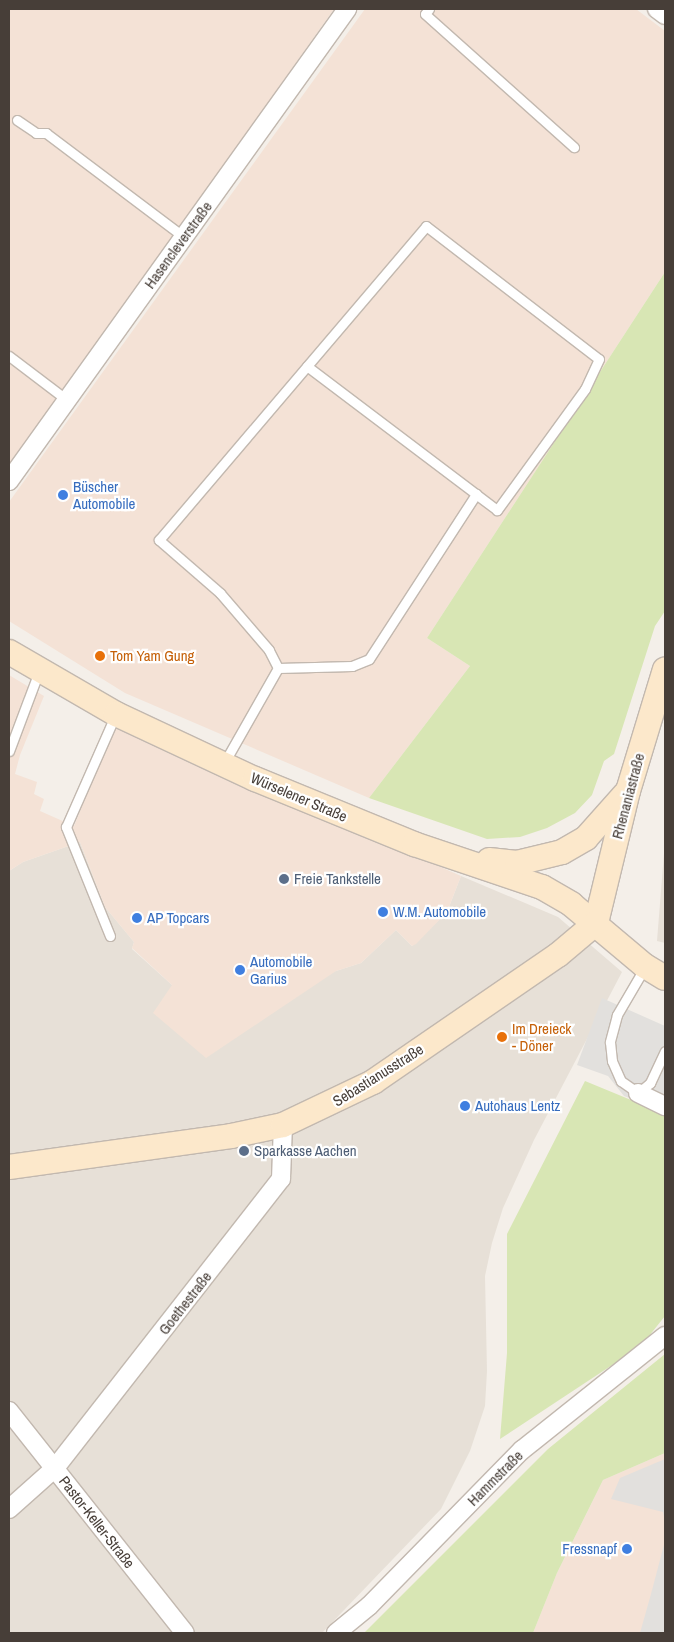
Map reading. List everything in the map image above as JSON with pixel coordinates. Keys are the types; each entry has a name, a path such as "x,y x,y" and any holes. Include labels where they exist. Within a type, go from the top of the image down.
{"main road":[{"name":"Würselener Straße","path":"9,652 116,714 223,765 372,828 542,887 596,924 645,966 665,978"},
{"name":"Rhenaniastraße","path":"596,924 628,791 665,669"},
{"path":"455,858 517,863 562,852 586,838 628,791"},
{"name":"Sebastianusstraße","path":"9,1167 231,1136 283,1125 373,1082 558,955 596,924"}],"street":[{"name":"Hasencleverstraße","path":"9,482 347,9"},
{"path":"657,9 665,15"},
{"path":"638,1093 665,1106"},
{"name":"Goethestraße","path":"9,1509 55,1468 281,1179 283,1125"},
{"name":"Hammstraße","path":"336,1633 369,1606 522,1450 665,1336"},
{"name":"Pastor-Keller-Straße","path":"9,1411 184,1633"}],"lane":[{"path":"429,9 425,14 574,147"},
{"path":"17,120 36,133 46,133 184,237"},
{"path":"278,668 269,650 220,593 159,540 426,226 599,358 586,389 497,510 307,366"},
{"path":"9,356 67,400"},
{"path":"278,668 352,666 369,659 476,494"},
{"path":"223,765 278,668"},
{"path":"9,751 39,670"},
{"path":"110,936 66,827 116,714"},
{"path":"645,966 617,1015 610,1042 612,1061 621,1081 638,1093 650,1083 665,1051"}],"shaded area":[{"path":"9,9 334,9 9,468"},
{"path":"365,9 636,9 665,31 665,272 427,638 470,666 369,798 125,693 9,621 9,502"},
{"path":"9,675 44,696 20,755 15,774 37,782 34,794 44,799 40,811 74,826 116,723 461,876 447,912 416,944 412,946 396,930 361,963 336,971 206,1058 153,1013 172,985 132,948 134,942 105,907 80,842 23,862 9,871"},
{"path":"665,841 665,943 657,941"},
{"path":"80,842 105,907 134,942 132,949 172,985 336,971 361,963 396,930 412,946 447,912 461,876 558,917 622,972 534,1140 503,1208 492,1243 485,1276 487,1371 485,1406 470,1451 441,1509 322,1633 9,1633 9,871 23,862"},
{"path":"602,998 665,1026 665,1104 662,1110 624,1096 608,1076 577,1065"},
{"path":"665,1453 665,1633 533,1633 557,1573 603,1480"},
{"path":"665,1459 665,1523 663,1512 611,1499 620,1478"},
{"path":"665,1541 665,1633 640,1633 651,1594"}],"green space":[{"path":"665,272 665,611 655,626 614,754 604,761 592,795 575,813 547,828 520,837 487,839 369,798 470,666 427,638"},
{"path":"585,1081 665,1114 665,1316 641,1346 500,1439 507,1353 507,1234"},
{"path":"665,1354 665,1453 603,1480 557,1573 533,1633 364,1633 548,1449"}],"place":[{"name":"Büscher Automobile","path":"63,495"},
{"name":"Tom Yam Gung","path":"100,656"},
{"name":"Freie Tankstelle","path":"284,879"},
{"name":"W.M. Automobile","path":"383,912"},
{"name":"AP Topcars","path":"137,918"},
{"name":"Automobile Garius","path":"240,970"},
{"name":"Im Dreieck - Döner","path":"502,1037"},
{"name":"Autohaus Lentz","path":"465,1106"},
{"name":"Sparkasse Aachen","path":"244,1151"},
{"name":"Fressnapf","path":"627,1549"}]}
